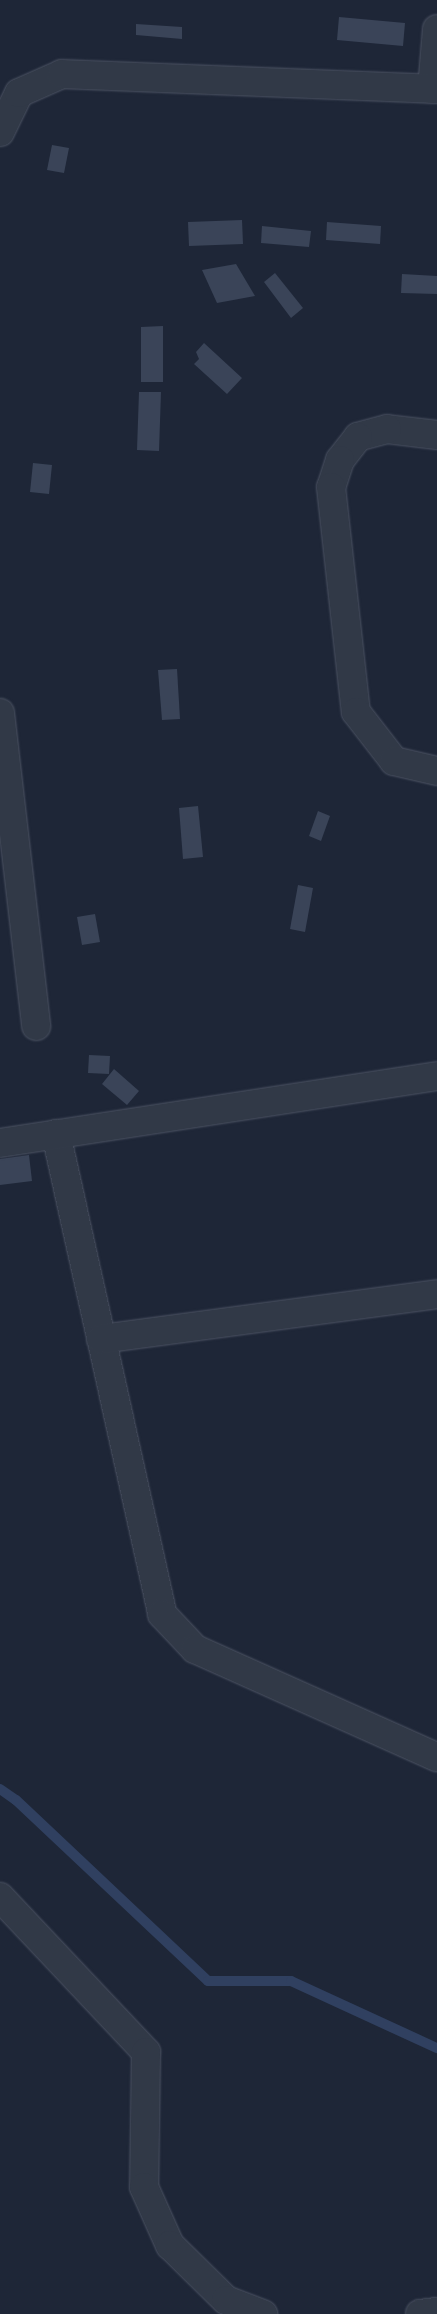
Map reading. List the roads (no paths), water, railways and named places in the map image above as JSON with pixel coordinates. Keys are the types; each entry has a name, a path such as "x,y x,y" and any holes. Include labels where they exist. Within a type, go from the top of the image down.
{"street":[{"path":"0,132 20,93 62,74 434,89 437,29"},
{"path":"437,435 387,429 358,436 340,460 331,487 356,712 394,761 437,771"},
{"path":"0,713 36,1026"},
{"path":"0,1143 437,1076"},
{"path":"56,1134 162,1614 195,1650 437,1757"},
{"path":"101,1339 437,1294"},
{"path":"0,1896 146,2052 144,2187 170,2245 226,2300 263,2314"},
{"path":"420,2314 437,2312"}],"waterway":[{"path":"0,1789 16,1800 208,1981 291,1981 437,2048"}]}
